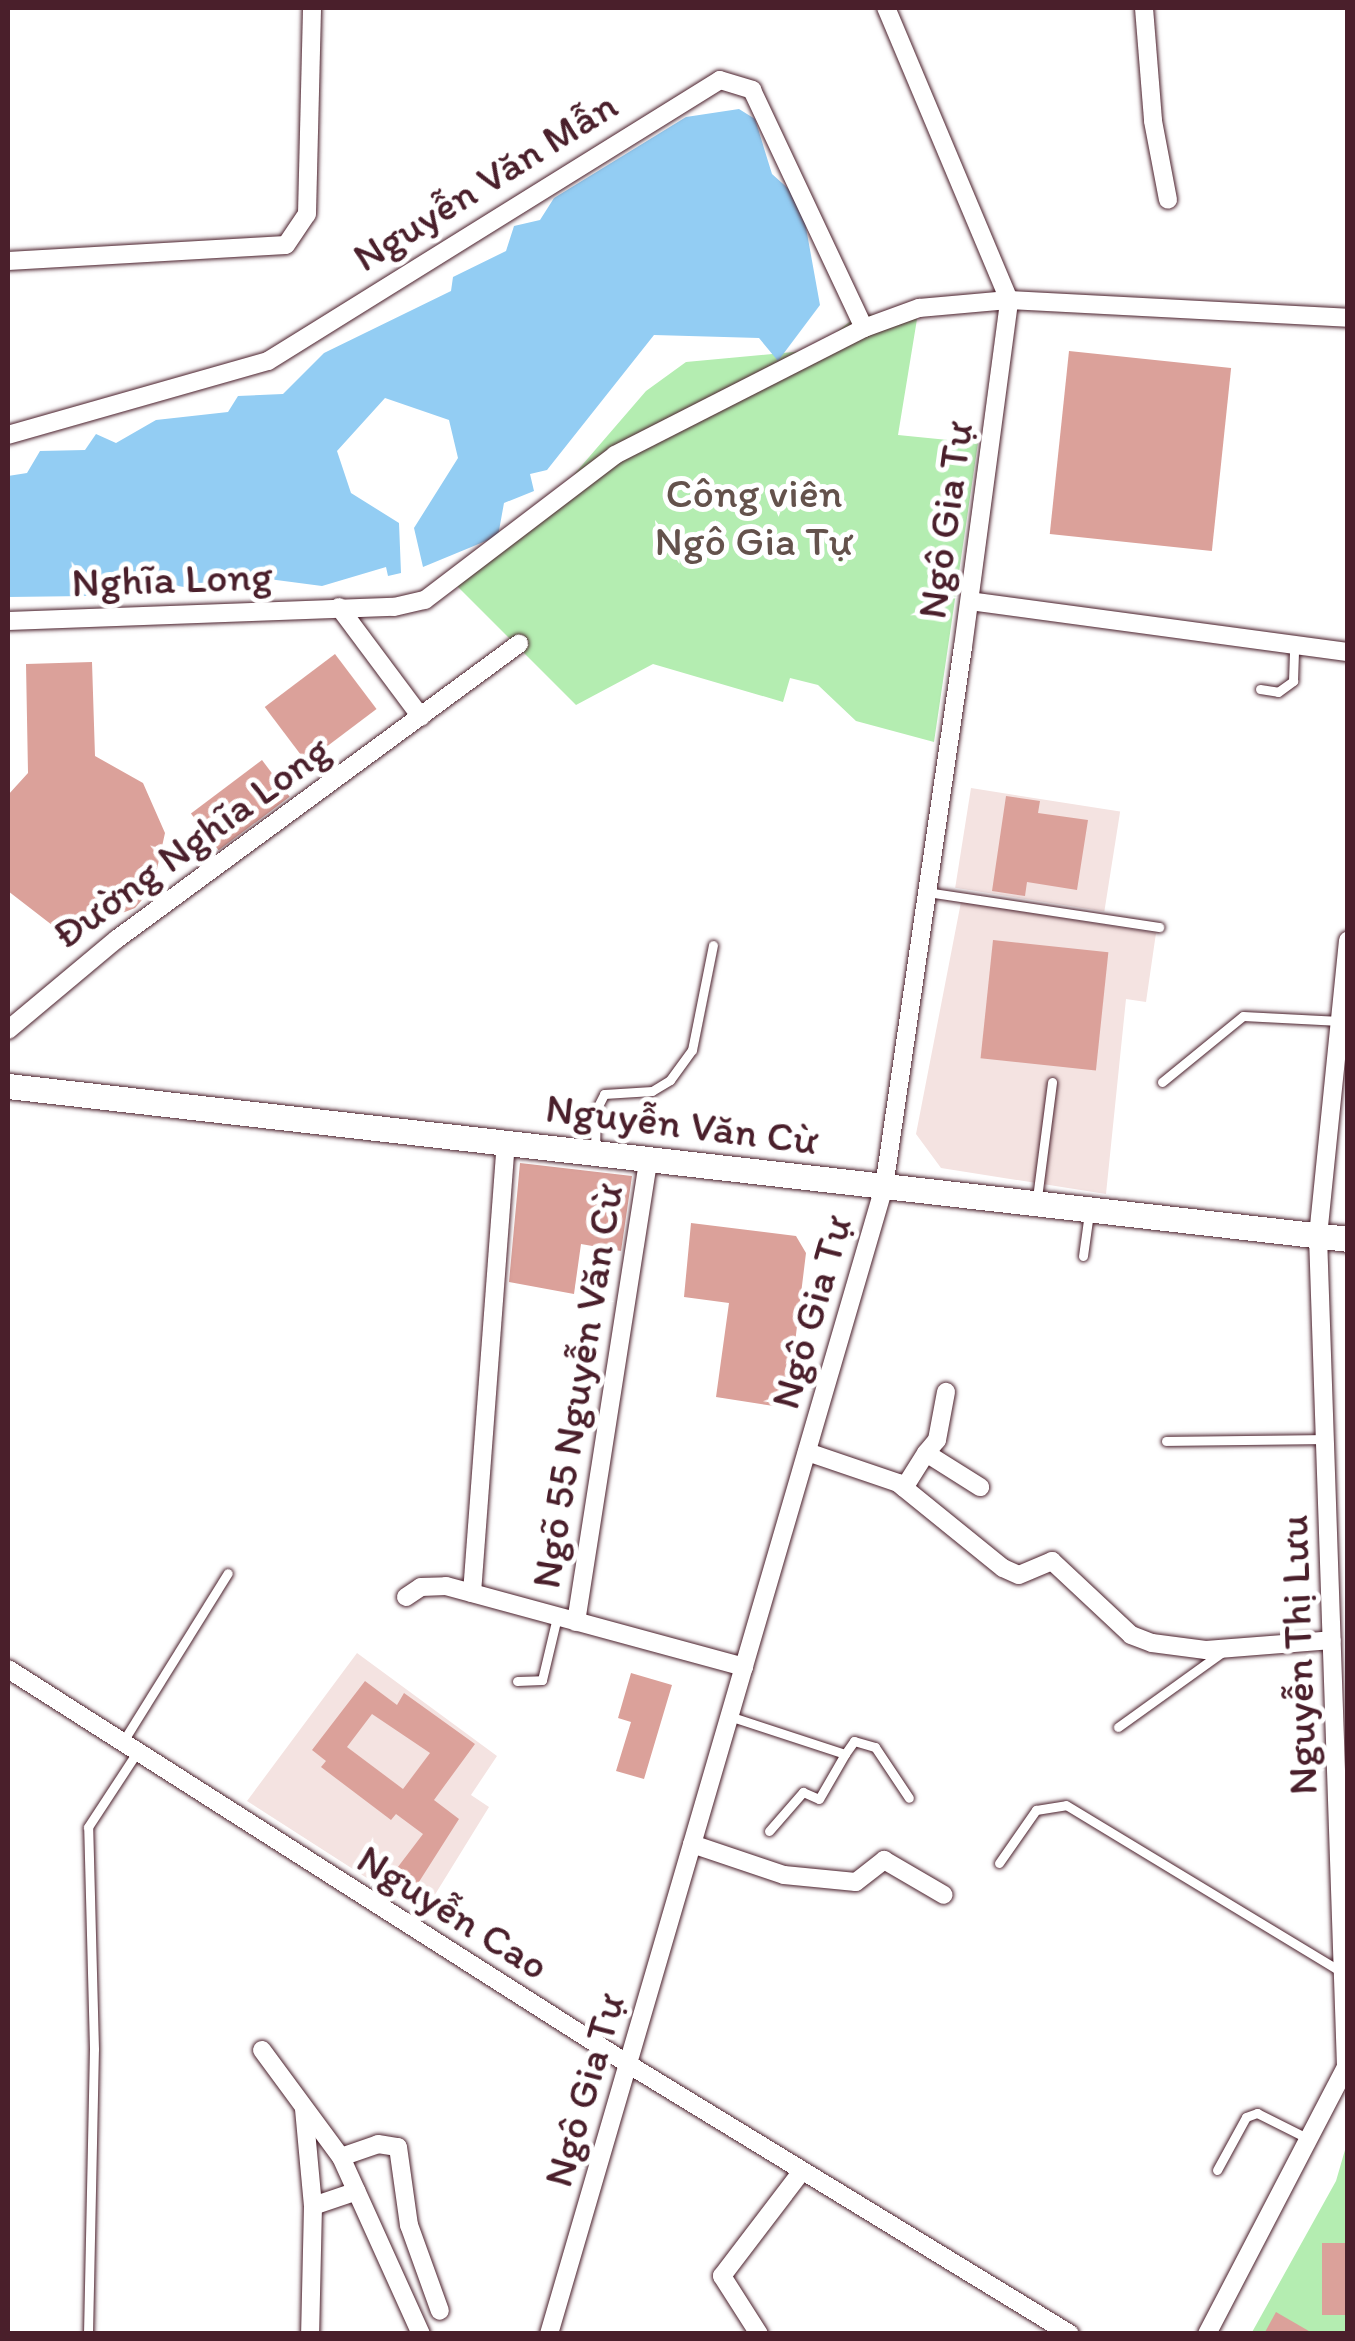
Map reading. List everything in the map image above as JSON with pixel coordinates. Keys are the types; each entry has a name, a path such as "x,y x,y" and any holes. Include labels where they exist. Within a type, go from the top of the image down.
{"street":[{"path":"8,260 286,245 308,214 312,8"},
{"path":"886,8 1009,300"},
{"path":"1144,8 1153,121 1168,200"},
{"name":"Nguyễn Văn Mẫn","path":"8,435 268,360 720,80 752,90 864,328"},
{"path":"339,607 425,600 615,455 864,328 920,308 1009,300 1348,318"},
{"name":"Ngô Gia Tự","path":"549,2334 884,1187 970,602 1009,300"},
{"path":"970,602 1348,652"},
{"path":"339,607 421,716"},
{"name":"Nghĩa Long","path":"8,620 339,607"},
{"name":"Đường Nghĩa Long","path":"8,1030 117,939 520,644"},
{"name":"Nguyễn Thị Lưu","path":"1208,2334 1312,2141 1346,2068 1318,1236 1348,941"},
{"name":"Nguyễn Văn Cừ","path":"8,1086 1348,1240"},
{"path":"472,1594 506,1144"},
{"name":"Ngõ 55 Nguyễn Văn Cừ","path":"566,1620 648,1160"},
{"path":"904,1488 937,1440 946,1392"},
{"path":"807,1452 904,1488 1002,1568 1020,1576 1052,1561 1130,1636 1176,1649 1332,1640"},
{"path":"926,1453 980,1486"},
{"path":"406,1597 435,1586 744,1668"},
{"name":"Nguyễn Cao","path":"8,1669 628,2064 1070,2334"},
{"path":"692,1844 784,1875 856,1882 884,1860 944,1895"},
{"path":"262,2050 341,2156 421,2334"},
{"path":"304,2106 313,2206 310,2334"},
{"path":"341,2156 378,2144 398,2147 409,2225 440,2311"},
{"path":"759,2334 722,2276 802,2171"},
{"path":"313,2206 356,2191"}],"lane":[{"path":"1260,689 1278,692 1293,682 1294,645"},
{"path":"928,892 1159,926"},
{"path":"595,1154 598,1101 613,1090 652,1090 670,1080 692,1050 713,945"},
{"path":"1162,1082 1243,1016 1340,1021"},
{"path":"1037,1204 1052,1082"},
{"path":"1083,1256 1090,1210"},
{"path":"1166,1440 1325,1439"},
{"path":"88,2334 94,2049 88,1827 228,1572"},
{"path":"517,1680 542,1680 566,1620"},
{"path":"1118,1727 1227,1648"},
{"path":"730,1716 845,1754"},
{"path":"769,1832 803,1792 819,1799 854,1740 874,1748 909,1798"},
{"path":"1000,1863 1036,1810 1066,1806 1344,1974"},
{"path":"1217,2170 1246,2117 1257,2113 1312,2141"}],"shaded area":[{"path":"971,788 1120,812 1104,911 955,888"},
{"path":"961,902 1156,933 1146,1002 1126,999 1106,1194 941,1168 916,1134"},
{"path":"357,1653 497,1756 471,1795 489,1807 423,1914 247,1801"}],"green space":[{"name":"Công viên Ngô Gia Tự","path":"918,313 898,435 978,443 934,742 856,721 818,685 790,678 783,702 653,664 576,705 453,582 558,493 646,391 686,362 814,350 858,315"},
{"path":"1347,2143 1347,2333 1251,2334 1336,2181"}],"water":[{"path":"739,109 755,119 772,174 801,200 820,305 778,361 759,338 654,335 547,470 530,474 534,491 504,503 498,536 423,567 414,528 458,458 449,420 385,398 337,451 351,493 399,523 401,573 388,576 386,567 322,586 261,578 195,589 128,577 87,596 8,597 8,476 27,473 40,451 85,450 96,434 116,443 156,420 228,412 238,396 283,394 324,353 451,291 453,277 506,251 514,226 540,220 554,198 686,117"}],"building":[{"path":"1069,351 1231,368 1212,551 1050,534"},
{"path":"335,654 377,709 306,762 265,707"},
{"path":"92,662 95,756 143,783 165,833 153,887 135,908 81,929 52,925 8,891 8,795 28,773 26,664"},
{"path":"262,760 290,797 219,850 191,814"},
{"path":"1006,796 1040,801 1038,813 1088,820 1077,890 1027,882 1025,896 992,891"},
{"path":"993,940 1108,952 1096,1070 981,1058"},
{"path":"520,1163 632,1176 621,1251 581,1244 574,1294 509,1282"},
{"path":"691,1223 796,1236 806,1253 787,1408 716,1397 729,1303 684,1297"},
{"path":"631,1673 672,1685 644,1779 616,1771 631,1722 618,1718"},
{"path":"365,1681 397,1705 404,1693 475,1744 434,1800 459,1819 410,1896 388,1880 423,1834 396,1814 391,1820 321,1767 326,1761 312,1750","holes":["372,1714 430,1753 403,1789 347,1747"]},
{"path":"1322,2243 1348,2243 1348,2315 1322,2315"},
{"path":"1276,2312 1314,2334 1264,2334"}]}
